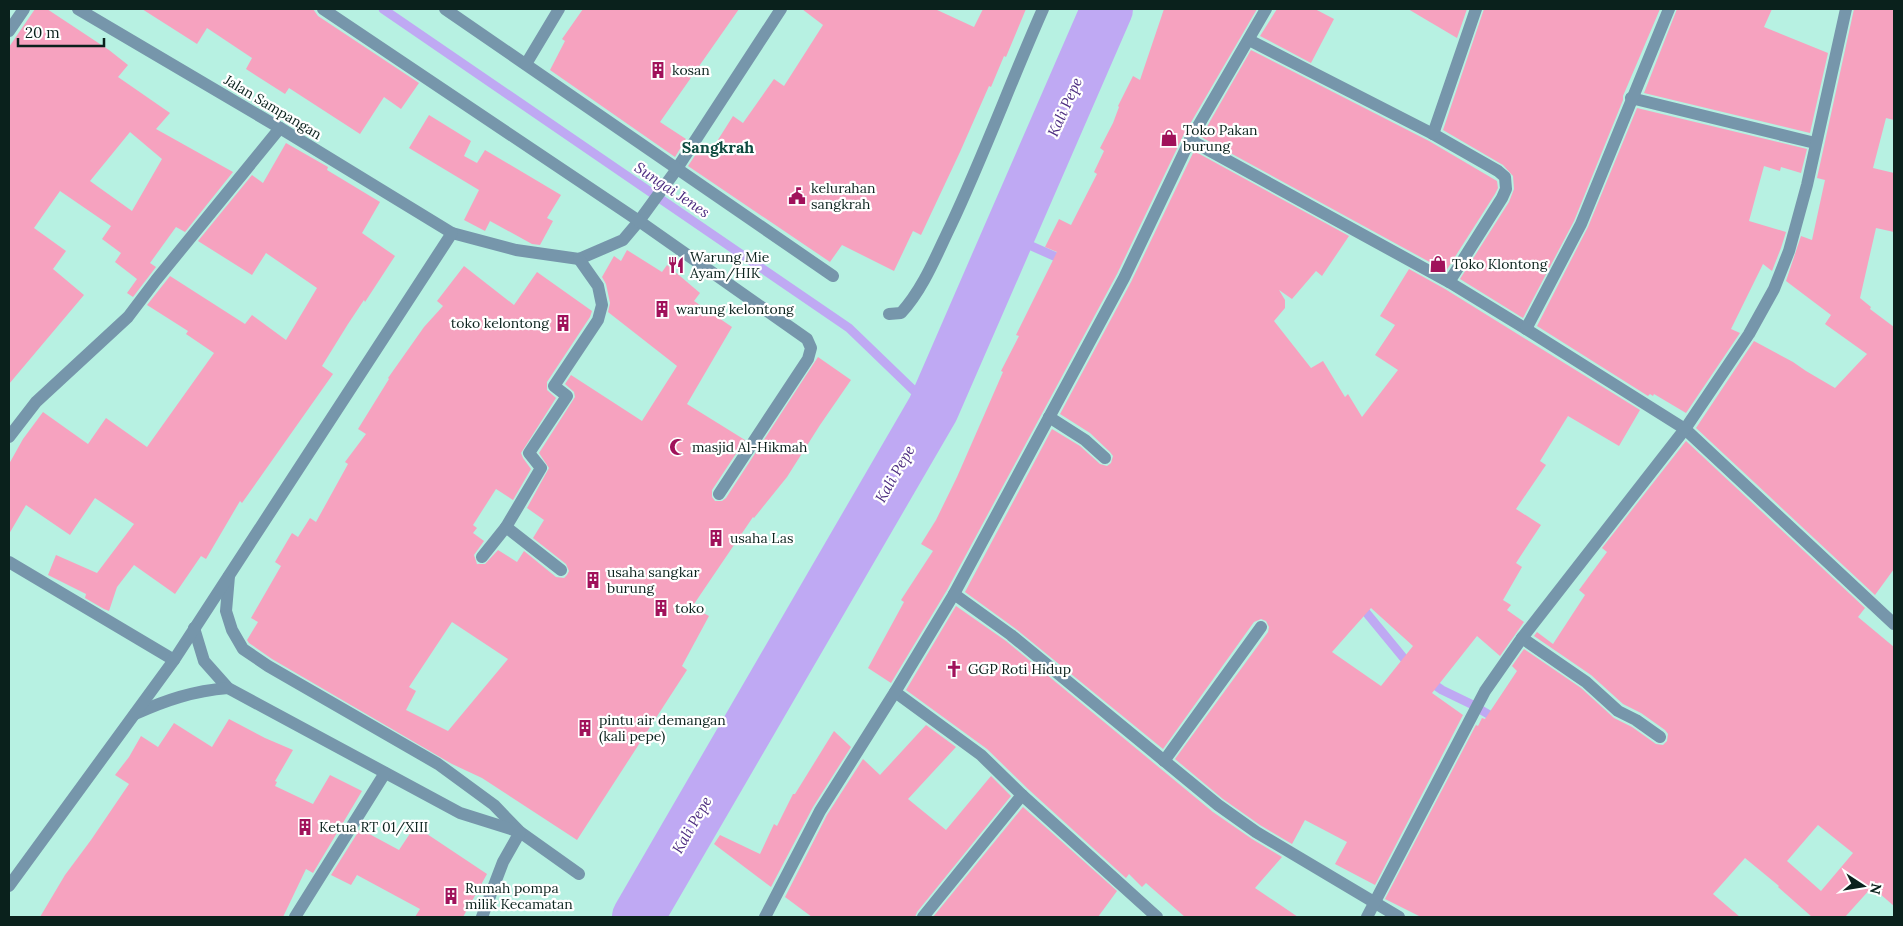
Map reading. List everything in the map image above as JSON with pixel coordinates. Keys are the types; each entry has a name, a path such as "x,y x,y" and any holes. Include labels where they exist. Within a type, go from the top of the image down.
{"street":[{"path":"9,31 24,9"},
{"name":"Jalan Sampangan","path":"78,9 280,128 452,233 516,250 579,259"},
{"path":"323,9 642,216 807,339 811,348 808,359 719,494"},
{"path":"445,9 676,171 834,276"},
{"path":"526,64 558,9"},
{"path":"482,557 506,527 541,468 529,453 567,396 554,386 598,320 602,306 598,286 579,259 623,240 676,171 781,9"},
{"path":"889,314 901,313 913,300 935,259 984,154 1014,74 1043,9"},
{"path":"765,917 820,811 954,594 1124,278 1190,140 1266,9"},
{"path":"1433,134 1476,9"},
{"path":"1526,329 1581,224 1667,9"},
{"path":"1367,917 1485,691 1522,638 1685,429 1749,334 1774,289 1789,251 1799,216 1846,9"},
{"path":"1249,40 1433,134 1498,170 1505,177 1506,183 1502,198 1449,282"},
{"path":"1631,98 1815,143"},
{"path":"9,436 36,402 128,317 280,128"},
{"path":"1190,140 1449,282 1685,429 1894,624"},
{"path":"9,886 174,660 452,233"},
{"path":"1049,417 1085,440 1105,458"},
{"path":"506,527 561,570"},
{"path":"9,562 174,660"},
{"path":"229,574 226,612 232,630 243,649 268,666 438,764 494,804 520,832 579,874"},
{"path":"954,594 1011,634 1218,805 1248,827 1399,917"},
{"path":"1164,761 1262,627"},
{"path":"194,628 204,661 228,688 460,813 520,832"},
{"path":"1522,638 1586,682 1618,711 1636,720 1660,737"},
{"path":"134,715 163,701 205,690 228,688"},
{"path":"895,692 981,755 1022,795 1157,917"},
{"path":"295,917 385,773"},
{"path":"923,917 1022,795"},
{"path":"482,917 503,862 520,832"}],"building":[{"path":"35,9 47,9 109,50 128,65 118,77 170,113 156,129 233,172 185,232 176,227 150,263 156,267 133,297 127,293 137,279 115,262 121,253 102,239 111,226 60,191 34,228 66,251 53,269 84,295 9,384 9,47","holes":["130,132 162,159 132,211 90,181"]},
{"path":"142,9 313,9 318,16 419,83 401,109 384,97 360,134 289,88 285,94 246,69 252,58 207,28 197,44"},
{"path":"583,9 739,9 660,122 686,139 675,157 550,70 565,41 562,39"},
{"path":"802,9 935,9 974,27 983,9 1026,9 1006,57 1004,56 991,87 989,86 921,235 913,231 894,271 842,245 830,262 688,166 700,148 709,154 733,116 743,123 774,79 784,86 823,25"},
{"path":"1164,9 1257,9 1183,136 1117,274 947,590 891,683 868,668 904,602 901,600 933,551 921,544 936,520 957,477 1003,372 1001,371 1019,336 1016,335 1057,252 1045,247 1059,219 1071,225 1097,174 1094,172 1104,151 1100,148 1133,76 1140,80"},
{"path":"1277,9 1315,9 1334,19 1311,63 1260,36"},
{"path":"1408,9 1467,9 1457,38"},
{"path":"1484,9 1660,9 1623,96 1574,221 1523,318 1460,279 1509,202 1514,189 1513,176 1503,165 1443,130"},
{"path":"1677,9 1772,9 1764,27 1828,53 1810,133 1644,93"},
{"path":"1854,9 1894,9 1894,120 1886,118 1873,168 1894,173 1894,232 1876,228 1860,298 1871,307 1870,309 1894,327 1894,569 1875,595 1696,428 1754,341 1835,388 1867,354 1825,324 1831,315 1786,281 1801,236 1812,240 1825,180 1817,178"},
{"path":"1251,50 1429,141 1497,181 1498,188 1495,194 1446,271 1201,137"},
{"path":"1637,108 1807,149 1801,173 1781,167 1780,171 1764,166 1749,221 1786,232 1781,248 1772,271 1763,264 1731,329 1740,333 1686,413 1654,394 1653,396 1650,394 1648,396 1537,326 1588,227"},
{"path":"429,115 471,141 464,156 477,163 485,150 561,195 547,218 553,221 540,245 532,244 490,221 485,231 464,220 479,190 409,148"},
{"path":"286,143 328,167 327,170 380,202 362,233 395,256 348,324 322,366 333,374 242,503 240,501 206,559 201,556 175,594 134,565 117,587 109,611 85,598 86,594 48,575 56,555 97,573 134,524 95,498 70,535 26,505 9,534 9,464 23,439 43,412 88,444 106,418 147,447 214,353 186,334 188,331 147,305 170,276 245,324 252,315 286,340 317,288 266,253 252,275 198,241 252,175 263,183"},
{"path":"1194,151 1349,236 1322,276 1316,271 1292,299 1279,290 1285,300 1285,308 1274,321 1311,368 1323,361 1345,397 1348,394 1362,417 1398,370 1375,355 1395,325 1380,316 1409,269 1445,289 1640,410 1619,446 1568,416 1540,461 1546,465 1516,509 1541,525 1516,563 1522,567 1503,600 1511,605 1507,610 1524,622 1500,656 1477,636 1432,693 1463,715 1375,885 1335,864 1347,842 1305,820 1292,844 1260,825 1223,799 1175,759 1268,632 1269,627 1266,621 1261,619 1254,622 1163,749 1016,629 965,592 1052,429 1080,446 1100,464 1107,466 1111,463 1113,456 1110,452 1090,433 1060,414 1131,282","holes":["1371,608 1413,646 1381,686 1332,652"]},
{"path":"627,250 662,272 667,265 700,293 694,301 732,327 687,404 745,440 712,490 712,497 715,501 722,501 726,498 818,357 851,380 787,477 753,517 692,607 709,616 682,666 687,670 577,840 482,778 452,764 272,659 247,640 258,622 251,618 281,566 275,562 292,533 298,537 310,518 316,522 348,464 345,462 366,434 358,429 388,378 424,327 443,306 437,301 464,266 514,305 537,272 592,311 590,317 547,382 547,390 556,398 521,453 531,469 513,500 496,489 473,525 477,528 473,533 484,541 474,555 477,564 485,564 498,550 517,562 524,551 556,577 564,578 567,575 569,571 566,564 533,538 544,520 527,508 549,468 539,453 575,397 574,392 565,384 571,375 642,421 677,366 608,312 610,303 606,284 602,277 614,256 621,261","holes":["452,622 508,659 448,731 406,710 416,691 409,687"]},
{"path":"1686,441 1865,608 1858,617 1894,647 1894,906 1872,887 1845,917 1812,917 1745,858 1713,894 1740,917 1421,917 1385,899 1476,725 1478,726 1482,718 1485,719 1517,671 1512,666 1524,649 1581,688 1614,718 1632,727 1656,744 1663,745 1667,741 1668,734 1665,730 1641,713 1623,704 1591,675 1534,636 1537,632 1553,644 1585,595 1579,590 1607,552 1602,548","holes":["1818,825 1853,853 1821,891 1787,861"]},
{"path":"956,606 1006,641 1213,812 1282,857 1255,888 1298,917 1185,917 1146,883 1142,887 1129,874 1126,878 987,749 906,690"},
{"path":"229,719 293,750 275,781 277,782 275,786 313,804 330,775 362,791 313,873 306,869 283,917 40,917 65,875 129,784 115,775 129,757 141,736 158,747 174,723 212,747"},
{"path":"926,725 956,747 908,799 946,830 991,776 1011,796 917,912 915,917 812,917 785,897 827,815 863,759 880,775"},
{"path":"834,731 851,747 813,807 771,887 714,844 720,835 760,854 774,824 777,826 793,794 795,794"},
{"path":"1023,807 1117,891 1098,917 933,917"},
{"path":"415,826 487,874 463,917 415,917 420,909 357,875 351,885 331,875 360,829 399,850"}],"waterway":[{"name":"Sungai Jenes","path":"383,9 849,328 933,409"},
{"name":"Kali Pepe","path":"638,917 933,409 1107,9"},
{"path":"1009,236 1065,261"},
{"path":"1360,605 1411,667"},
{"path":"1429,681 1498,720"}],"place":[{"name":"kosan","path":"658,70"},
{"name":"Toko Pakan burung","path":"1169,138"},
{"name":"kelurahan sangkrah","path":"797,196"},
{"name":"Toko Klontong","path":"1438,264"},
{"name":"Warung Mie Ayam/HIK","path":"676,265"},
{"name":"warung kelontong","path":"662,309"},
{"name":"toko kelontong","path":"563,323"},
{"name":"masjid Al-Hikmah","path":"678,447"},
{"name":"usaha Las","path":"716,538"},
{"name":"usaha sangkar burung","path":"593,580"},
{"name":"toko","path":"661,608"},
{"name":"GGP Roti Hidup","path":"954,669"},
{"name":"pintu air demangan (kali pepe)","path":"585,728"},
{"name":"Ketua RT 01/XIII","path":"305,827"},
{"name":"Rumah pompa milik Kecamatan","path":"451,896"}],"district":[{"name":"Sangkrah","path":"718,147"}]}
